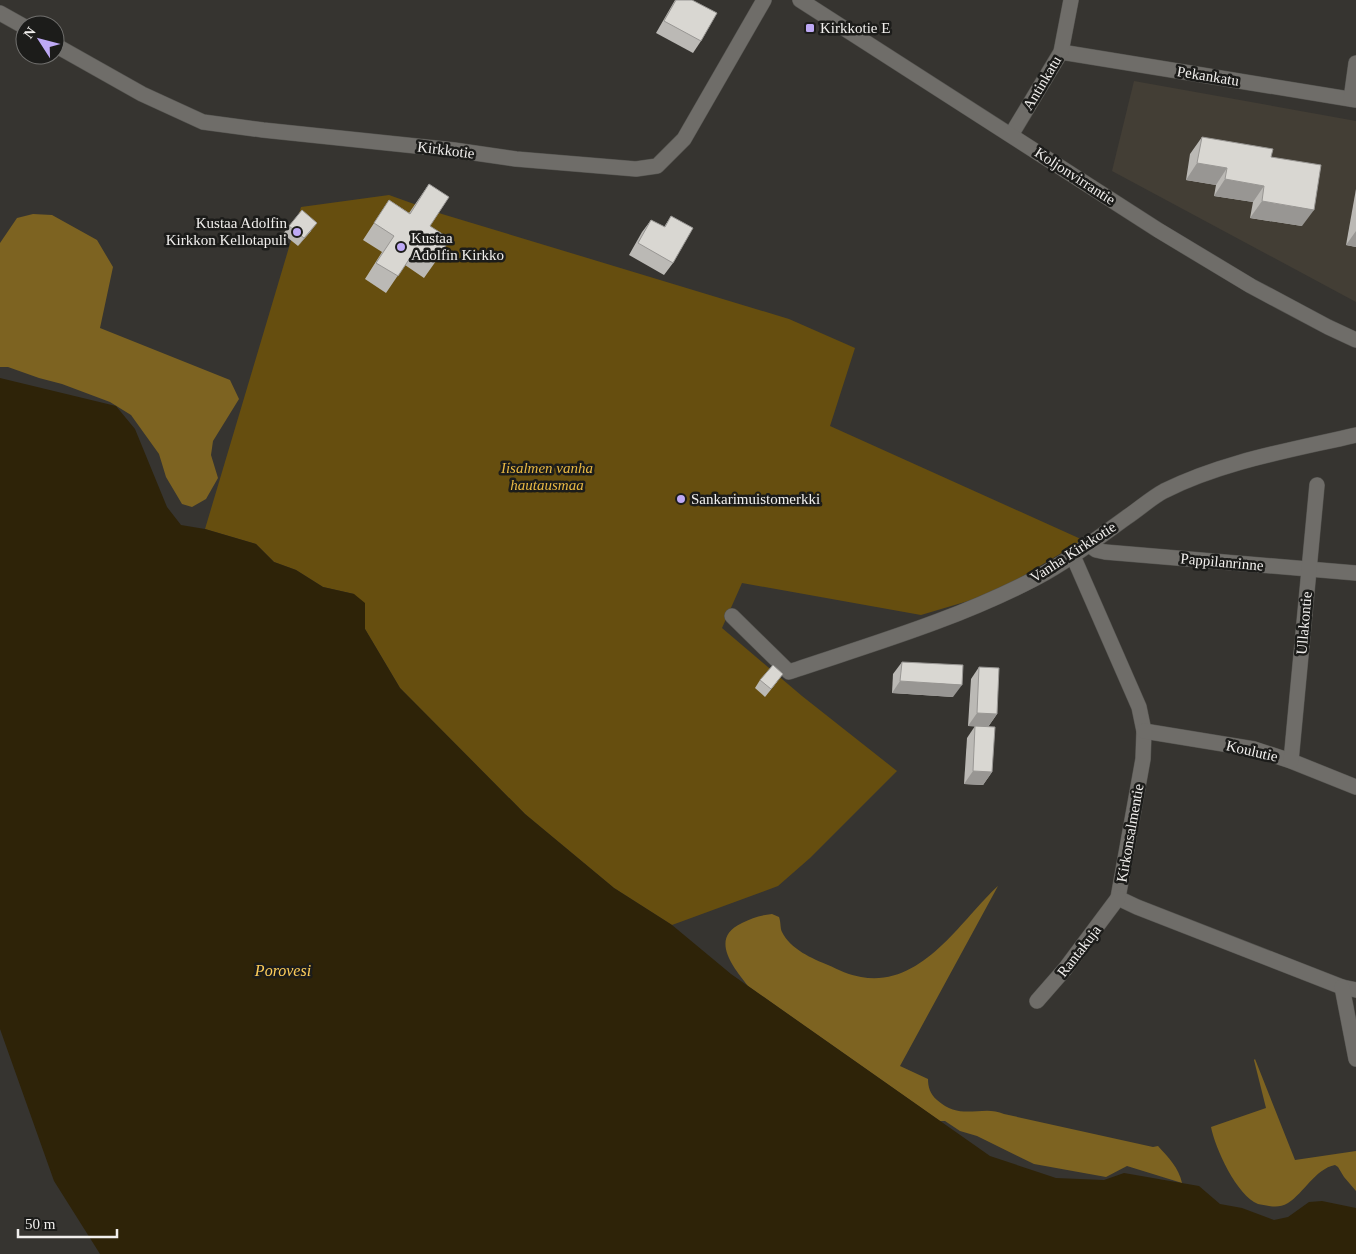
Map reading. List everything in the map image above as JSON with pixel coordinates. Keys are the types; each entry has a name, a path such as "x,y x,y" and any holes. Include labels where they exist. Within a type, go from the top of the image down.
{"street":[{"name":"Kirkkotie","path":"65,51 142,94 203,122 454,150 516,159 636,169 656,166 684,139 764,0"},
{"name":"Koljonvirrantie","path":"800,0 1158,230 1251,286 1356,340"},
{"name":"Antinkatu","path":"1011,134 1061,52 1071,0"},
{"path":"0,13 15,22"},
{"name":"Pekankatu","path":"1061,52 1353,100"},
{"path":"1353,100 1356,64"},
{"name":"Vanha Kirkkotie","path":"732,616 789,672 938,621 990,601 1037,578 1089,545 1162,492 1191,479 1222,468 1356,435"},
{"name":"Ullakontie","path":"1291,760 1317,485"},
{"name":"Pappilanrinne","path":"1089,545 1096,550 1105,552 1356,572"},
{"name":"Kirkonsalmentie","path":"1073,556 1139,707 1144,731 1143,759 1118,898 1154,914 1349,989"},
{"name":"Koulutie","path":"1144,731 1254,749 1291,760 1356,787"},
{"name":"Rantakuja","path":"1037,1001 1065,969 1118,898"},
{"path":"1349,989 1356,1059"}],"shaded area":[{"path":"1134,81 1356,121 1356,302 1112,171"},
{"path":"33,214 52,215 97,240 113,267 100,328 230,380 239,399 213,441 211,455 218,478 206,499 192,507 182,504 166,477 159,454 131,415 110,402 62,384 8,367 0,367 0,243 17,218"},
{"path":"998,886 900,1066 928,1079 928,1085 935,1098 946,1107 955,1110 996,1111 1153,1147 1158,1146 1176,1168 1182,1183 1127,1166 1106,1177 1034,1164 977,1136 960,1131 945,1121 940,1121 748,986 731,962 725,945 727,936 732,929 753,918 772,914 779,917 781,930 786,938 802,953 852,975 883,978 903,972 921,962 938,949"},
{"path":"1255,1059 1295,1160 1356,1151 1356,1191 1335,1165 1321,1171 1294,1199 1281,1206 1258,1204 1242,1192 1222,1158 1211,1127 1266,1108"}],"green space":[{"name":"Iisalmen vanha hautausmaa","path":"389,195 442,214 789,319 855,348 830,426 1083,540 995,593 921,615 742,583 722,628 802,696 897,771 810,858 778,886 672,925 614,888 525,814 400,688 365,629 354,594 323,587 296,570 274,562 256,544 205,529 301,207"}],"water":[{"name":"Porovesi","path":"0,378 116,406 135,429 167,507 181,525 205,529 256,544 274,562 296,570 323,587 354,594 365,603 365,629 400,688 525,814 614,888 672,925 731,974 990,1156 1056,1178 1104,1180 1124,1173 1199,1186 1220,1204 1242,1208 1274,1220 1288,1217 1309,1202 1322,1201 1356,1208 1356,1254 100,1254 54,1181 0,1029"}],"building":[{"path":"676,0 692,0 717,13 701,41 664,21"},
{"path":"1202,137 1273,149 1271,157 1321,165 1314,210 1262,201 1264,186 1225,179 1227,168 1197,163"},
{"path":"429,184 449,197 430,226 450,239 436,261 416,249 398,276 376,263 394,236 374,223 389,200 410,214"},
{"path":"302,210 317,223 304,238 289,226"},
{"path":"671,216 693,228 673,263 638,243 651,220 665,227"},
{"path":"902,662 963,665 962,685 900,681"},
{"path":"773,665 783,674 771,689 760,680"},
{"path":"979,667 999,668 997,714 977,713"},
{"path":"975,726 995,727 992,772 973,771"}],"place":[{"name":"Kirkkotie E","path":"810,28"},
{"name":"Kustaa Adolfin Kirkkon Kellotapuli","path":"297,232"},
{"name":"Kustaa Adolfin Kirkko","path":"401,247"},
{"name":"Sankarimuistomerkki","path":"681,499"}]}
